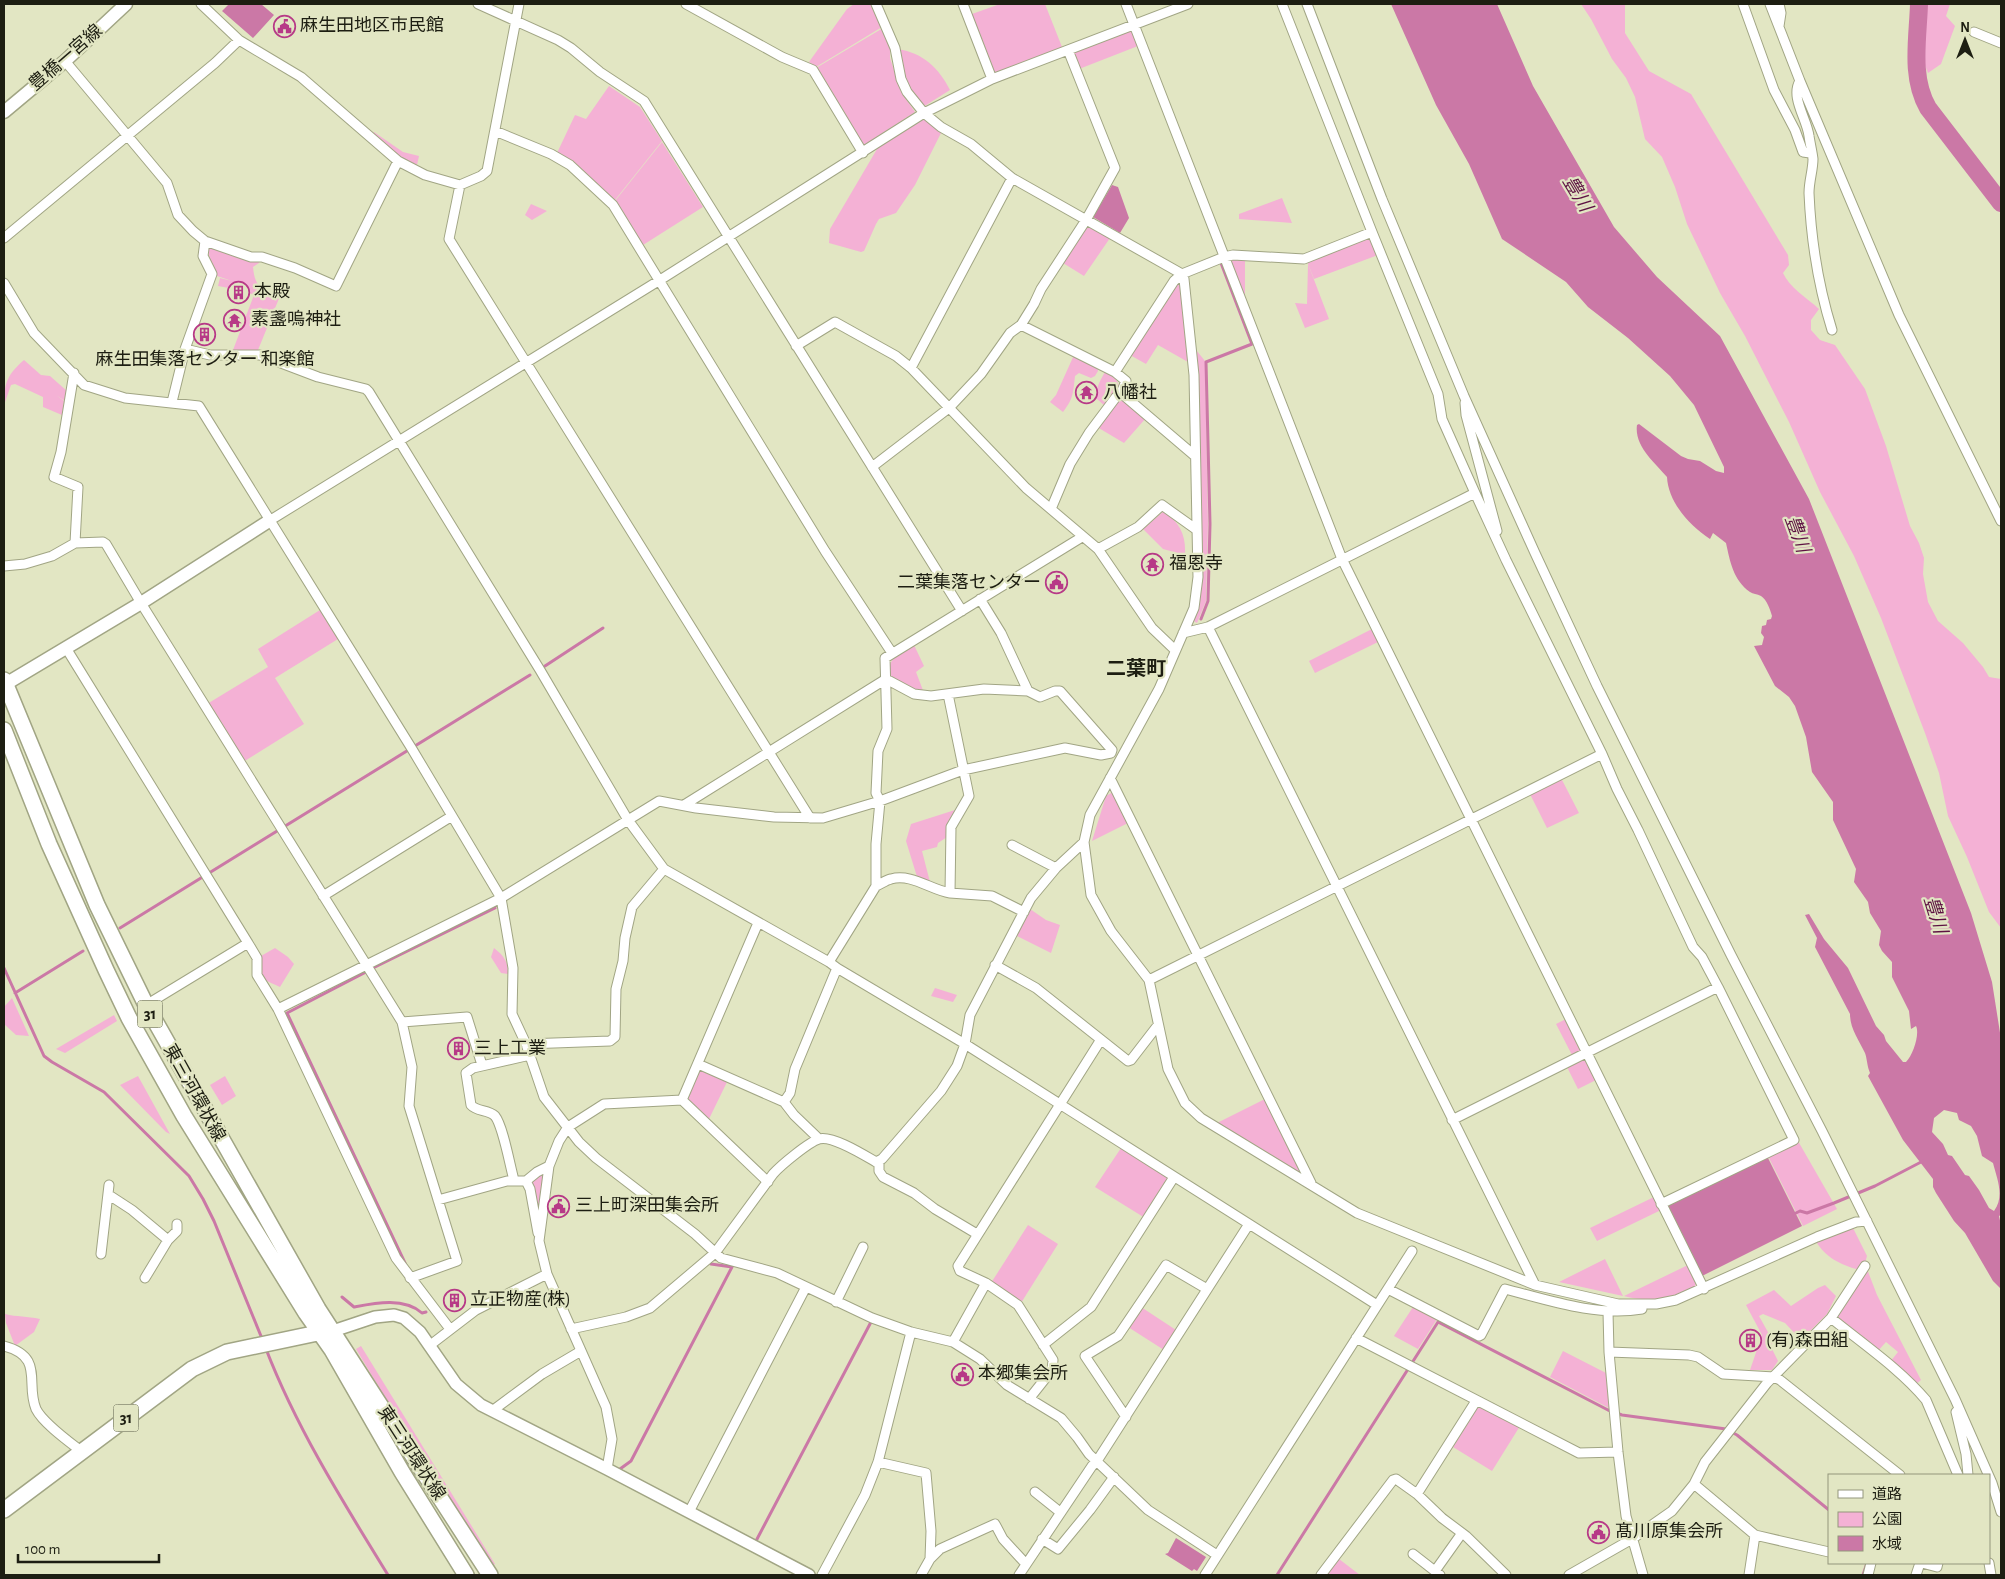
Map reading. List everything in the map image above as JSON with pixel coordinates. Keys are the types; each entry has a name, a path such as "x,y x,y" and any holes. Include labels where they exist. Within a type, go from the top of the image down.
{"main road":[{"name":"豊橋一宮線","path":"4,112 65,61 126,4"},
{"path":"4,683 141,603 269,521"},
{"name":"東三河環状線","path":"4,683 97,905 146,1005 318,1309 332,1350 402,1472 466,1575"},
{"name":"東三河環状線","path":"4,730 49,844 106,970 129,1018 184,1116 490,1575"},
{"name":"31","path":"4,1510 192,1369 228,1352 326,1331"}],"street":[{"path":"201,4 239,40 301,77 398,161 425,175 460,185 481,176 487,171 514,21 519,4"},
{"path":"478,4 571,48 600,72 644,101 962,611"},
{"path":"686,4 782,58 813,70 863,153"},
{"path":"876,4 895,48 901,79 907,92 924,113 971,144 1012,178 1182,274 1184,279 1194,375 1198,577 1194,608 1174,650 1159,689 1090,815 1084,842 1091,895 1111,931 1148,980 1168,1069 1185,1103 1201,1118 1357,1213 1535,1285 1618,1304 1656,1304"},
{"path":"963,4 992,79"},
{"path":"1126,4 1342,559 1704,1289"},
{"path":"269,521 660,280 924,113 992,79 1188,4"},
{"path":"1282,4 1438,394 1442,418 1475,493 1602,754 1693,947 1702,957 1718,987 1794,1140 1661,1204"},
{"path":"1307,4 1382,200 1464,396 1601,694 1731,955 1867,1220 1955,1399 1988,1474"},
{"path":"1743,4 1774,90 1795,130 1803,152 1810,153 1811,150"},
{"path":"1770,4 1800,81 1899,316 2001,521"},
{"path":"1779,4 1781,13 1779,28"},
{"path":"1974,32 2001,43"},
{"path":"4,238 215,63 239,40"},
{"path":"872,467 950,408 981,374 1010,334 1021,325 1041,289 1086,220 1115,168 1068,50"},
{"path":"65,61 167,183 178,215 206,240 251,257 262,257 295,268 336,286 398,161"},
{"path":"1800,81 1796,94 1809,133 1813,159 1809,190 1812,242 1822,299 1832,330"},
{"path":"495,131 551,154 570,165 613,205 825,550 892,653"},
{"path":"910,368 1012,178"},
{"path":"460,185 449,239 810,818"},
{"path":"1115,372 1174,281 1182,274 1232,255 1304,259 1372,232"},
{"path":"172,402 185,349 212,274 203,256 206,240"},
{"path":"4,284 34,333 84,385 125,398 199,406 412,749 501,898 513,968 512,1014 526,1044 544,1096 579,1142 596,1158 695,1234 721,1258 777,1273 872,1318 911,1332 953,1342 980,1359 1007,1385 1061,1418 1089,1454 1148,1510 1217,1555"},
{"path":"796,346 836,322 896,356 950,408 1026,488 1098,549 1152,628 1174,650"},
{"path":"1021,325 1115,372 1126,381 1121,393 1116,396 1070,464 1051,510"},
{"path":"185,349 210,355 260,355 318,377 366,389 540,670 628,820 664,869 833,965 964,1044 1377,1305"},
{"path":"74,373 61,452 54,477 78,487 75,542"},
{"path":"1121,393 1195,456"},
{"path":"1464,396 1466,415 1492,506 1500,546"},
{"path":"1182,634 1208,627 1475,493"},
{"path":"1098,549 1138,527 1162,505 1197,530"},
{"path":"784,1102 790,1093 795,1069 833,965 876,886 876,844 880,801 876,793 878,751 887,729 885,658 1082,537"},
{"path":"4,566 25,564 52,556 75,542 103,542 106,544 402,1022 412,1067 409,1106 457,1261 410,1278"},
{"path":"980,599 1004,640 1028,691"},
{"path":"1208,627 1535,1285"},
{"path":"66,648 257,958 257,975 278,1009 396,1258 450,1329"},
{"path":"684,805 886,679"},
{"path":"278,1009 501,898 659,801 696,808 774,817 810,818 836,815 963,770 1066,748 1101,755 1111,753 1112,750 1060,691 1040,696 1028,691 984,689 931,696 914,694 886,679"},
{"path":"948,694 969,796 951,827 950,894"},
{"path":"1148,980 1602,754"},
{"path":"1110,778 1311,1184"},
{"path":"324,896 452,816"},
{"path":"977,1234 935,1209 914,1192 883,1177 879,1171 879,1161 941,1091 956,1066 964,1044 970,1014 1031,898 1056,868 1084,842"},
{"path":"1012,845 1056,868"},
{"path":"526,1044 610,1041 615,1037 616,989 623,961 625,938 632,907 664,869"},
{"path":"876,886 891,879 901,878 917,881 950,894 992,896 1024,912"},
{"path":"682,1100 758,923"},
{"path":"146,1005 248,943"},
{"path":"995,966 1036,988 1072,1015 1100,1041 1128,1061 1131,1060 1158,1026"},
{"path":"1452,1120 1718,987"},
{"path":"402,1022 467,1017 482,1065"},
{"path":"1029,1400 1047,1379 1054,1365 1043,1344 1018,1304 986,1283 960,1271 958,1266 1100,1041"},
{"path":"514,1180 497,1120 490,1112 474,1108 470,1105 466,1073 482,1065 530,1056"},
{"path":"698,1064 784,1102 794,1115 819,1139 831,1140 876,1162 879,1161"},
{"path":"539,1241 549,1166 559,1141 568,1127 608,1103 682,1100 768,1182"},
{"path":"571,1329 626,1317 650,1308 715,1253 773,1174 782,1165 819,1139"},
{"path":"438,1200 514,1180 526,1181 549,1166"},
{"path":"1043,1344 1091,1307 1174,1177"},
{"path":"526,1181 530,1189 547,1274 601,1393 609,1416 612,1438 607,1468"},
{"path":"101,1254 109,1185"},
{"path":"109,1195 132,1210 168,1240"},
{"path":"1388,1289 1479,1336 1505,1289 1551,1301 1608,1312 1627,1312 1676,1300 1817,1237 1856,1222 1867,1220"},
{"path":"145,1278 168,1240 177,1232 177,1224"},
{"path":"1019,1575 1060,1512 1092,1466 1097,1462 1249,1224"},
{"path":"836,1302 863,1247"},
{"path":"1205,1575 1412,1252"},
{"path":"1126,1417 1085,1356 1118,1336 1166,1265 1207,1289"},
{"path":"1569,1575 1632,1539 1672,1510 1694,1484 1705,1462 1767,1383 1832,1318 1865,1266"},
{"path":"429,1346 450,1329 498,1298 547,1274"},
{"path":"953,1342 986,1283"},
{"path":"689,1512 806,1287"},
{"path":"1608,1312 1609,1352 1626,1516 1643,1575"},
{"path":"326,1331 376,1317 394,1315 409,1321 451,1377 464,1392 481,1405 607,1468 809,1575"},
{"path":"1832,1318 1926,1400 1958,1474"},
{"path":"822,1575 865,1495 878,1462 911,1332"},
{"path":"1356,1338 1579,1453 1618,1452"},
{"path":"4,1346 18,1351 30,1366 36,1410 44,1420 81,1452"},
{"path":"492,1411 542,1374 581,1351"},
{"path":"1609,1352 1689,1355 1698,1357 1723,1374 1774,1377 1896,1474"},
{"path":"1955,1399 1966,1454 1968,1474"},
{"path":"1417,1494 1476,1401"},
{"path":"878,1462 926,1473 931,1530 930,1559"},
{"path":"1042,1539 1058,1549 1114,1477"},
{"path":"1990,1478 2001,1512"},
{"path":"1321,1575 1393,1480 1396,1479 1417,1494 1506,1575"},
{"path":"1694,1484 1755,1535 1828,1552"},
{"path":"1035,1492 1060,1512"},
{"path":"921,1575 930,1559 940,1549 995,1524 1003,1539 1026,1564"},
{"path":"1413,1554 1437,1573 1462,1534"},
{"path":"1749,1575 1755,1535"},
{"path":"1925,1564 1937,1567 1938,1564"}],"green space":[{"path":"854,4 872,4 882,27 816,67 809,62 847,9"},
{"path":"1000,4 1045,4 1062,47 995,73 972,14"},
{"path":"1581,4 1625,4 1625,33 1649,71 1691,94 1788,255 1789,265 1783,273 1794,288 1819,309 1811,320 1811,330 1820,340 1835,345 1865,389 1886,446 1910,526 1924,558 1923,574 1928,602 1938,621 1963,643 1989,677 2001,679 2001,928 1989,912 1948,816 1939,773 1925,733 1881,618 1854,556 1820,492 1789,422 1745,336 1720,293 1687,224 1675,187 1662,157 1645,139 1635,97 1626,78 1612,59"},
{"path":"1925,4 1950,4 1946,16 1955,26 1941,64 1928,73 1923,60"},
{"path":"883,28 901,92 915,112 863,146 816,68"},
{"path":"1131,30 1138,46 1079,69 1072,52"},
{"path":"898,49 923,58 941,75 950,90 923,107 906,80 901,67"},
{"path":"609,86 640,107 662,141 615,200 573,162 557,153 575,115 586,119"},
{"path":"920,118 925,118 942,131 915,185 896,213 879,219 864,251 861,252 829,243 830,229 880,144"},
{"path":"374,132 403,152 419,156 417,165 400,157"},
{"path":"662,142 703,207 643,245 615,201"},
{"path":"1282,198 1292,223 1239,219 1239,214"},
{"path":"531,204 547,211 532,220 525,215"},
{"path":"1088,225 1110,238 1084,276 1063,263"},
{"path":"1370,237 1378,255 1314,279 1307,261"},
{"path":"208,244 259,260 259,263 239,276 253,267 260,287 280,296 258,350 233,350 254,295 244,291 243,286 234,284 229,288 218,286 220,278 232,281 214,275 207,247"},
{"path":"1229,260 1245,260 1245,298"},
{"path":"1308,264 1329,319 1305,328 1295,303 1307,304"},
{"path":"1180,280 1188,362 1158,345 1146,364 1130,355"},
{"path":"1192,345 1205,361 1208,524 1206,601 1197,623 1192,620 1197,608"},
{"path":"1074,355 1097,367 1098,371 1091,378 1079,373 1075,376 1071,399 1063,412 1050,402 1056,395"},
{"path":"24,360 41,375 50,376 67,391 65,401 56,395 64,401 62,415 43,407 43,397 15,384 11,385 4,405 8,379"},
{"path":"1105,372 1116,380 1118,388 1105,406 1097,399 1097,392 1098,385"},
{"path":"1122,397 1146,418 1124,443 1097,427"},
{"path":"1164,511 1181,530 1185,555 1163,549 1143,529"},
{"path":"320,610 338,639 275,678 304,724 243,762 207,704 268,667 258,649"},
{"path":"1372,629 1378,642 1315,673 1309,661"},
{"path":"914,645 924,666 916,672 924,693 918,692 891,677 889,671 895,658"},
{"path":"1561,778 1579,813 1547,828 1530,794"},
{"path":"1113,792 1128,823 1092,841 1106,796"},
{"path":"955,810 948,827 947,837 938,843 937,847 922,851 931,886 918,880 906,841 911,824"},
{"path":"1030,909 1046,920 1060,925 1051,953 1015,935"},
{"path":"275,948 294,964 280,987 268,982 261,974 261,956"},
{"path":"494,948 505,959 508,974 501,973 491,957"},
{"path":"935,988 957,995 953,1002 931,996"},
{"path":"12,998 29,1036 16,1035 4,1024 4,1007"},
{"path":"114,1015 117,1021 65,1053 56,1049"},
{"path":"1566,1019 1582,1052 1573,1057 1556,1024"},
{"path":"1585,1058 1596,1080 1578,1089 1567,1067"},
{"path":"701,1071 727,1082 708,1121 687,1098 698,1073"},
{"path":"138,1076 170,1134 120,1085"},
{"path":"225,1076 236,1096 222,1105 210,1085"},
{"path":"1265,1099 1303,1176 1215,1124"},
{"path":"1798,1141 1837,1209 1803,1226 1768,1156"},
{"path":"1121,1148 1170,1179 1145,1218 1095,1187"},
{"path":"546,1172 538,1222 531,1182 541,1173"},
{"path":"1654,1197 1661,1210 1597,1241 1590,1228"},
{"path":"1028,1225 1058,1244 1021,1303 991,1283"},
{"path":"1852,1226 1867,1256 1865,1263 1859,1270 1828,1256 1815,1240"},
{"path":"1605,1259 1623,1296 1559,1282"},
{"path":"1688,1265 1696,1281 1695,1288 1660,1298 1642,1299 1624,1296"},
{"path":"1867,1269 1877,1295 1921,1380 1915,1385 1890,1362 1898,1352 1886,1342 1877,1352 1835,1318"},
{"path":"1825,1285 1836,1296 1827,1314 1801,1340 1785,1323 1763,1314 1759,1316 1774,1343 1770,1345 1778,1361 1772,1370 1750,1370 1762,1335 1746,1305 1774,1290 1791,1306"},
{"path":"1141,1307 1176,1330 1164,1350 1128,1327"},
{"path":"1413,1307 1437,1319 1418,1349 1394,1336"},
{"path":"5,1314 40,1319 34,1332 15,1346 6,1323"},
{"path":"361,1346 495,1564 490,1567 429,1471 356,1349"},
{"path":"1563,1351 1606,1373 1609,1408 1550,1377"},
{"path":"1479,1405 1520,1426 1492,1471 1453,1447"},
{"path":"1339,1559 1360,1575 1326,1575"}],"water":[{"path":"229,4 261,4 274,15 253,38 222,11"},
{"name":"豊川","path":"1391,4 1497,4 1533,86 1614,227 1657,277 1720,336 1809,499 1971,913 1992,982 2001,1039 2001,1215 1999,1216 2001,1225 2001,1289 1993,1281 1965,1233 1954,1221 1936,1193 1933,1187 1933,1179 1903,1140 1868,1076 1870,1073 1866,1055 1853,1030 1850,1014 1815,947 1817,938 1805,915 1809,914 1824,939 1848,968 1876,1026 1903,1062 1906,1062 1915,1044 1916,1026 1911,1029 1909,1011 1892,977 1892,962 1879,945 1881,931 1870,913 1868,902 1854,882 1856,869 1833,820 1833,802 1812,772 1806,737 1795,706 1789,697 1775,686 1754,646 1762,645 1764,637 1761,633 1762,626 1766,625 1767,620 1771,619 1772,616 1767,602 1760,595 1750,592 1740,582 1733,570 1726,543 1713,533 1710,539 1702,534 1681,513 1671,495 1667,477 1642,447 1637,433 1637,425 1639,424 1681,456 1700,461 1716,471 1724,473 1724,467 1694,405 1670,376 1628,338 1588,307 1566,282 1502,239 1469,164 1436,105","holes":["1944,1110 1957,1113 1959,1120 1971,1126 1977,1136 1982,1156 1993,1163 2000,1193 1994,1211 1989,1208 1969,1176 1965,1175 1952,1156 1948,1155 1943,1144 1932,1132 1934,1118"]},
{"path":"1112,185 1118,187 1129,218 1120,233 1093,217"},
{"path":"1767,1156 1802,1226 1702,1276 1667,1206"},
{"path":"1176,1538 1206,1557 1197,1571 1194,1569 1192,1571 1165,1554 1168,1553"}],"waterway":[{"path":"1919,4 1916,57 1922,96 1928,108 2001,203"},
{"path":"1201,619 1208,601 1210,524 1206,362 1252,344 1221,263"},
{"path":"545,666 603,628"},
{"path":"120,928 530,675"},
{"path":"373,968 495,908"},
{"path":"15,993 83,951"},
{"path":"4,968 44,1056 104,1092 189,1176 214,1221 263,1341"},
{"path":"366,972 287,1013 405,1263"},
{"path":"1794,1214 1800,1211 1807,1213 1834,1203 1875,1186 1923,1161"},
{"path":"620,1469 631,1461 732,1267 711,1264"},
{"path":"342,1297 354,1307 389,1302 407,1305 422,1313 426,1312"},
{"path":"756,1541 871,1322"},
{"path":"1277,1575 1438,1322 1608,1410 1622,1415 1726,1429 1737,1435 1828,1509"},
{"path":"266,1349 278,1379 306,1436 388,1575"},
{"path":"1863,1575 1867,1564"}],"place":[{"name":"麻生田地区市民館","path":"284,26"},
{"name":"本殿","path":"238,292"},
{"name":"素盞嗚神社","path":"235,320"},
{"name":"麻生田集落センター 和楽館","path":"205,335"},
{"name":"八幡社","path":"1087,393"},
{"name":"福恩寺","path":"1153,564"},
{"name":"二葉集落センター","path":"1057,583"},
{"name":"三上工業","path":"458,1049"},
{"name":"三上町深田集会所","path":"559,1206"},
{"name":"立正物産(株)","path":"454,1300"},
{"name":"(有)森田組","path":"1750,1341"},
{"name":"本郷集会所","path":"962,1374"},
{"name":"髙川原集会所","path":"1599,1532"}],"district":[{"name":"二葉町","path":"1136,669"}]}
